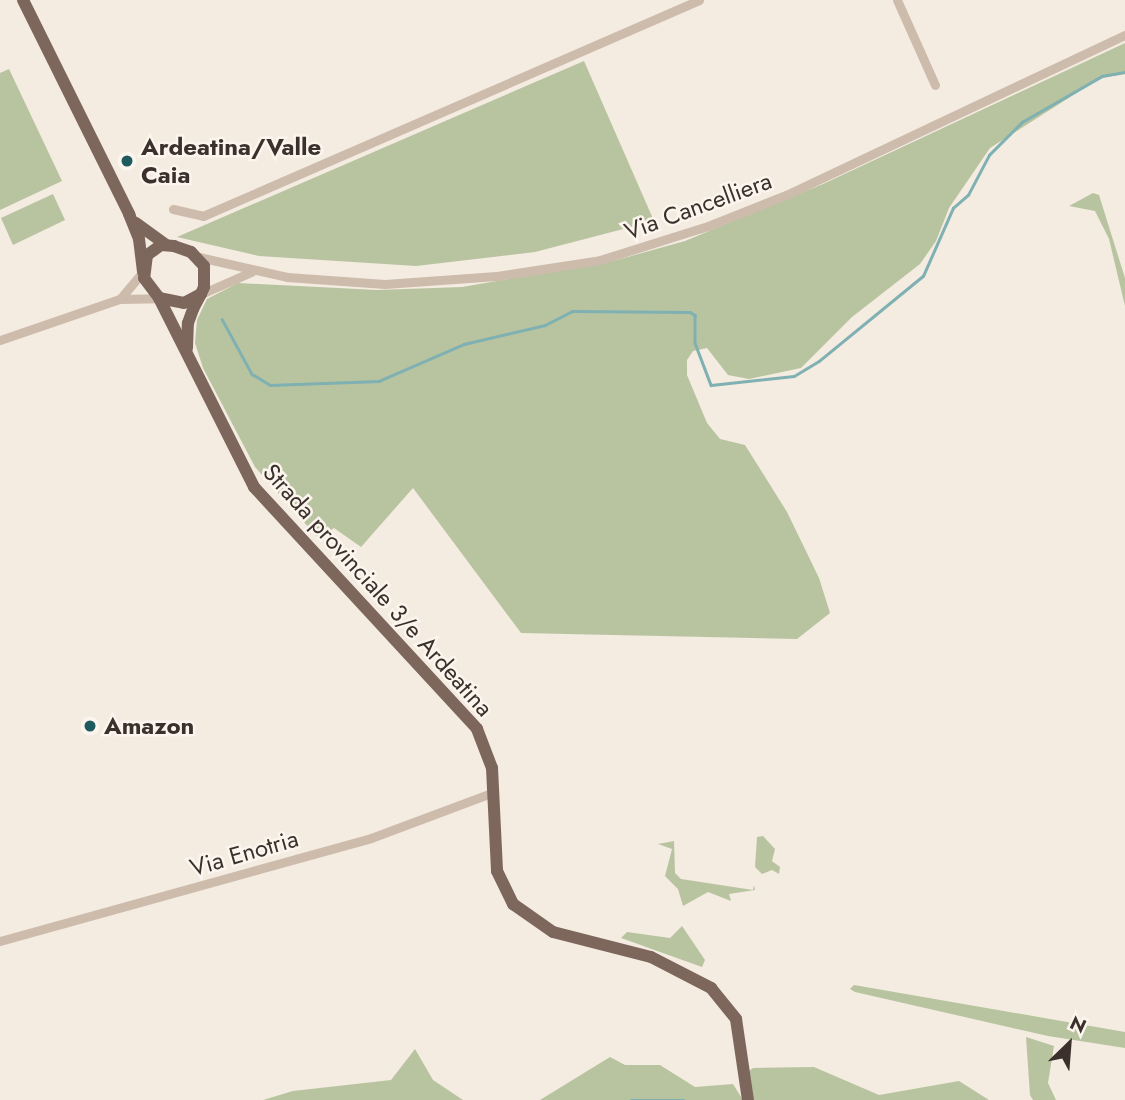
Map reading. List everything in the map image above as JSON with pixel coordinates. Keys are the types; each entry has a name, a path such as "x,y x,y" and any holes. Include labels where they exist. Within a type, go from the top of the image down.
{"main road":[{"path":"23,0 129,214 139,239 143,272 159,298 184,303 201,294"},
{"path":"129,214 145,233 166,245 199,257 206,278 188,323 188,355"},
{"path":"143,272 150,252 166,245"},
{"name":"Strada provinciale 3/e Ardeatina","path":"159,298 254,487 475,725 491,760 496,864 513,904 553,932 651,957 711,988 736,1020 748,1097"}],"street":[{"path":"173,209 203,216 699,0"},
{"path":"897,0 936,85"},
{"name":"Via Cancelliera","path":"199,257 253,271 356,284 417,283 539,271 636,250 786,195 1125,35"},
{"path":"201,294 253,271"},
{"path":"120,299 143,272"},
{"path":"0,340 120,299 159,298"},
{"name":"Via Enotria","path":"0,942 371,838 494,792"}],"green space":[{"path":"1125,43 1125,74 1100,78 990,148 949,208 936,241 920,264 852,317 801,368 749,379 728,375 707,348 693,351 687,360 687,375 707,423 720,439 745,445 787,512 819,578 830,613 797,639 521,633 413,488 361,547 334,528 319,539 255,467 203,368 195,343 197,320 207,299 238,283 377,290 462,287 613,261 685,241 823,184"},
{"path":"584,61 654,221 535,252 416,266 259,256 177,237"},
{"path":"9,69 62,181 0,210 0,73"},
{"path":"1093,193 1099,195 1125,278 1125,306 1109,239 1095,211 1069,206"},
{"path":"53,194 65,220 13,245 1,218"},
{"path":"763,836 775,849 772,861 780,867 779,874 772,870 762,874 755,867 757,837"},
{"path":"674,841 675,873 681,879 753,890 754,885 755,890 729,894 731,901 708,892 683,906 678,889 665,876 672,849 658,844"},
{"path":"682,926 705,960 702,967 621,938 627,932 670,938"},
{"path":"854,985 1125,1032 1125,1048 1048,1036 855,992 850,989"},
{"path":"1026,1037 1054,1046 1048,1083 1056,1100 1033,1100 1030,1095"},
{"path":"415,1049 433,1080 463,1100 263,1100 293,1091 391,1080"},
{"path":"610,1057 625,1065 660,1065 695,1087 733,1084 743,1100 540,1100"},
{"path":"814,1067 879,1095 959,1081 989,1100 753,1100 749,1071 753,1068"}],"waterway":[{"path":"222,319 252,374 270,385 379,381 464,344 545,325 572,311 690,312 695,315 695,343 711,385 794,376 819,361 923,276 953,208 968,195 989,155 1022,122 1102,76 1125,72"},
{"path":"631,1100 684,1100"}],"place":[{"name":"Ardeatina/Valle Caia","path":"127,161"},
{"name":"Amazon","path":"90,726"}]}
